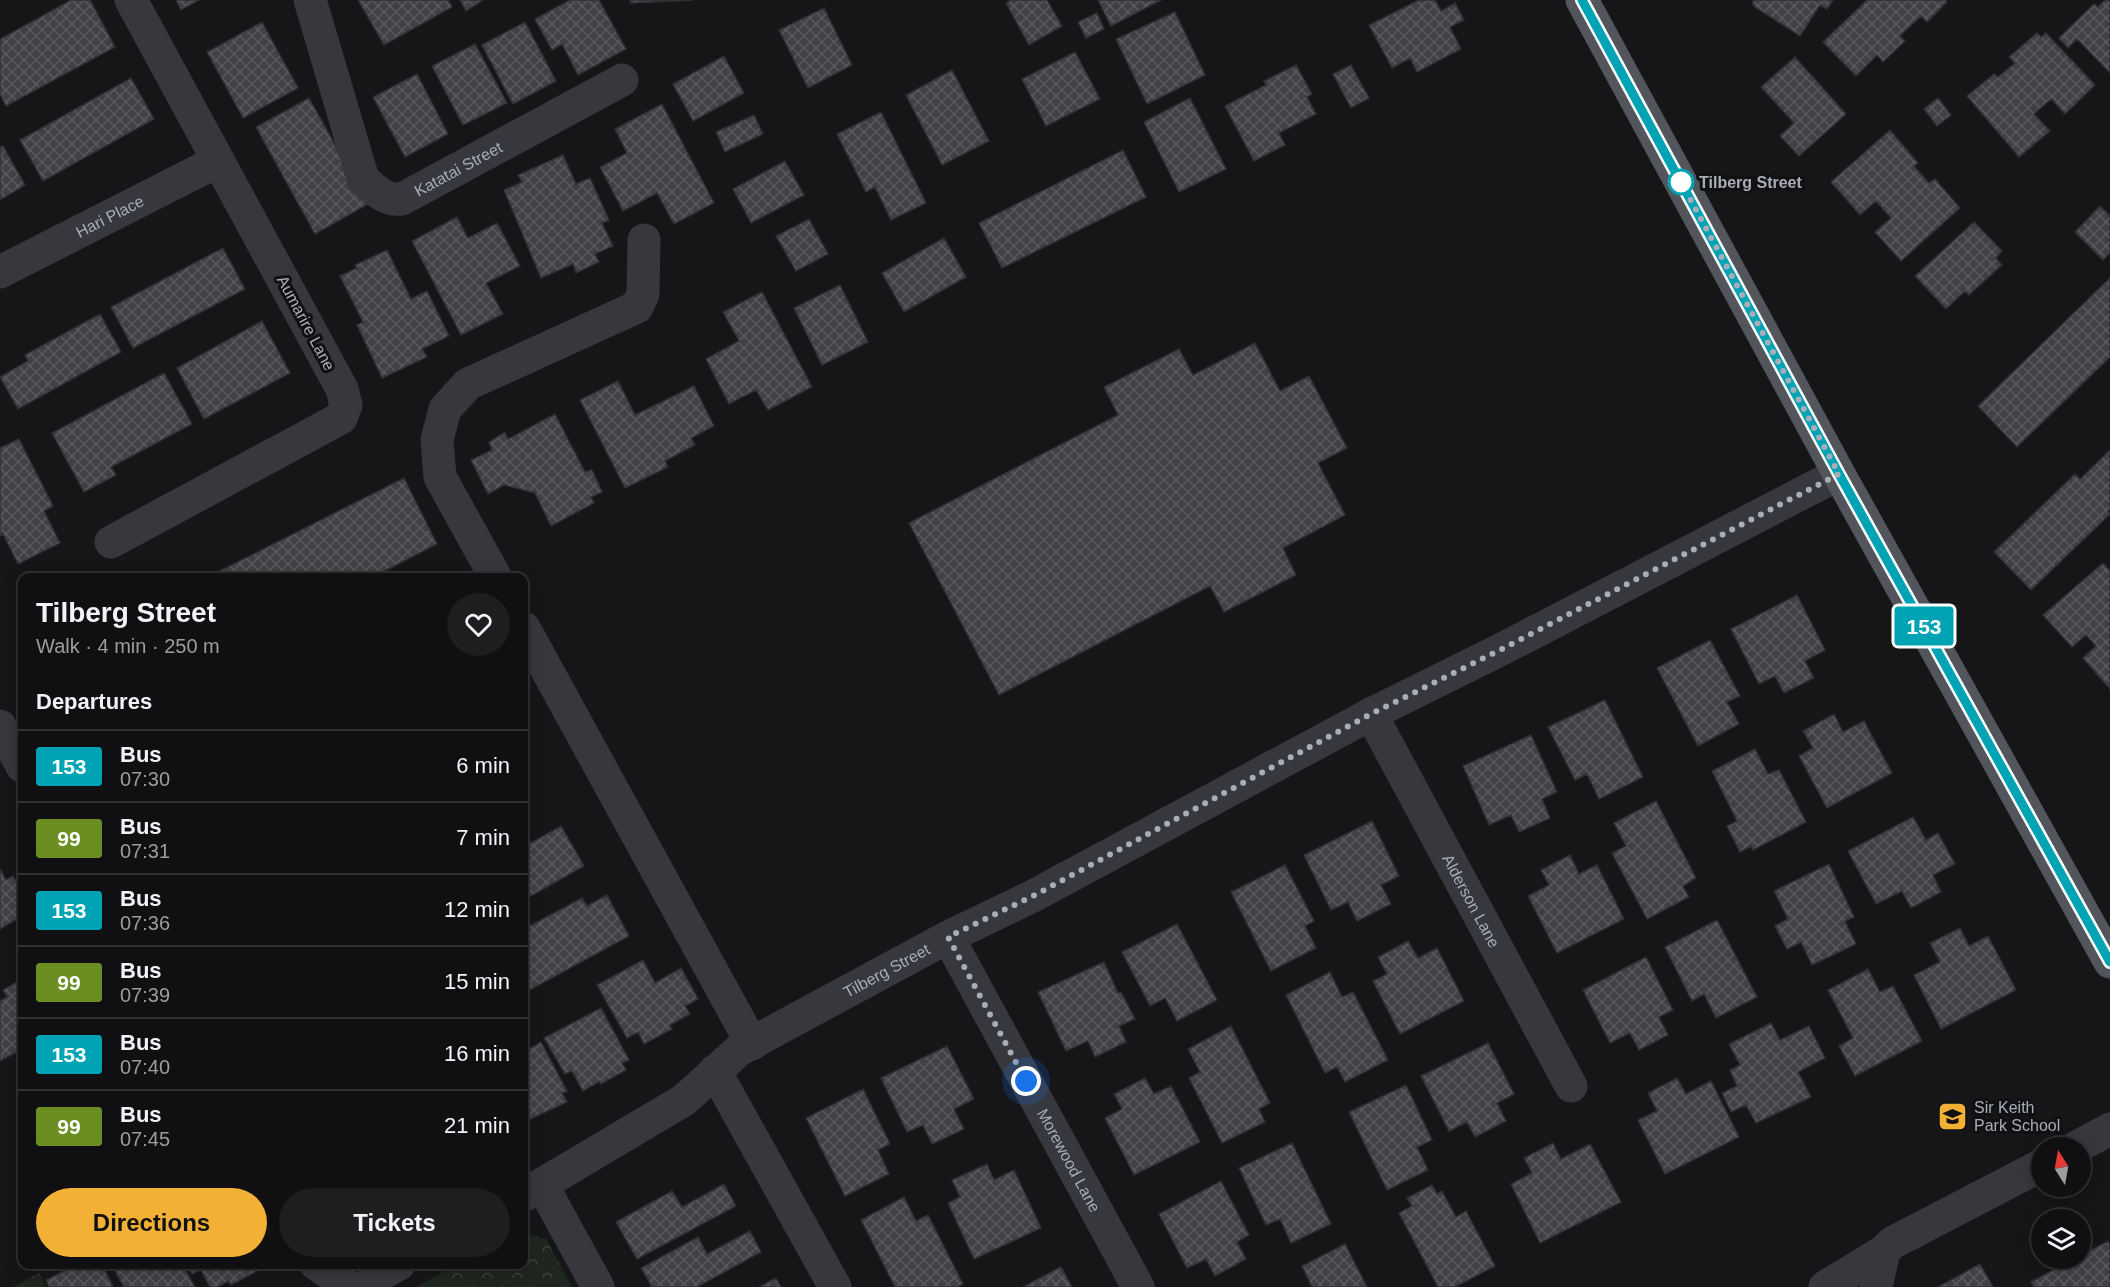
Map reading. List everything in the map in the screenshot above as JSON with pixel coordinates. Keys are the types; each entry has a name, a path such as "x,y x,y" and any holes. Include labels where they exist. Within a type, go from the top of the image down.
{"main road":[{"path":"1582,0 1839,474 2110,962"}],"street":[{"name":"Aumarire Lane","path":"111,542 341,418 346,405 342,389 131,0"},
{"name":"Katatai Street","path":"309,0 363,179 378,193 393,200 402,199 622,80"},
{"name":"Hari Place","path":"0,272 218,161"},
{"path":"492,573 440,477 437,440 445,410 468,384 637,307 643,294 644,240"},
{"name":"Tilberg Street","path":"533,1190 684,1100 739,1050 948,937 1033,896 1371,714 1500,650 1839,474"},
{"path":"528,635 752,1044"},
{"name":"Alderson Lane","path":"1371,714 1571,1086"},
{"path":"0,726 18,759"},
{"name":"Morewood Lane","path":"948,937 1138,1287"},
{"path":"715,1071 835,1287"},
{"path":"2091,1139 2110,1129"},
{"path":"1825,1287 1884,1251 1892,1243 2031,1171"},
{"path":"533,1190 598,1287"},
{"path":"1876,1287 1884,1251"},
{"path":"323,1269 349,1287"},
{"path":"369,1287 374,1278 390,1269"}],"green space":[{"path":"528,1234 546,1239 572,1287 416,1287 449,1269 528,1269"},
{"path":"39,1273 46,1287 13,1287"}],"building":[{"path":"71,0 90,0 115,47 6,106 0,94 0,39"},
{"path":"176,0 199,0 181,10"},
{"path":"358,0 448,0 452,7 384,45"},
{"path":"460,0 483,0 466,11"},
{"path":"570,0 599,0 626,49 578,75 562,44 552,50 535,19"},
{"path":"630,0 693,0 631,3"},
{"path":"1011,0 1047,0 1062,26 1029,45 1006,3"},
{"path":"1098,0 1161,0 1111,26"},
{"path":"1419,0 1435,0 1441,11 1455,3 1464,20 1450,27 1461,49 1417,72 1410,58 1392,68 1369,25"},
{"path":"1754,0 1833,0 1827,9 1820,5 1800,36 1755,7 1752,3"},
{"path":"1867,0 1945,0 1947,2 1927,22 1921,16 1900,36 1905,41 1883,62 1877,55 1856,76 1823,42"},
{"path":"2105,0 2110,0 2110,73 2077,39 2068,48 2059,38 2094,4 2098,7"},
{"path":"824,8 852,65 808,88 779,30"},
{"path":"1175,12 1205,75 1147,104 1116,39"},
{"path":"1097,13 1104,29 1086,38 1078,22"},
{"path":"262,22 298,88 243,118 207,52"},
{"path":"525,22 556,81 513,104 482,45"},
{"path":"2037,33 2041,37 2046,33 2095,85 2065,114 2051,99 2034,114 2050,131 2019,157 1967,96 1994,74 1998,77 2015,63 2009,57"},
{"path":"475,44 507,103 463,125 432,66"},
{"path":"1075,52 1100,99 1046,126 1022,79"},
{"path":"724,56 744,93 693,121 673,84"},
{"path":"1795,57 1846,114 1799,156 1780,136 1794,123 1761,87"},
{"path":"1296,65 1312,94 1307,97 1316,114 1279,133 1285,145 1254,161 1225,106 1266,85 1264,81"},
{"path":"1351,65 1369,98 1351,108 1333,74"},
{"path":"952,70 989,141 942,165 906,95"},
{"path":"417,74 448,134 405,157 373,97"},
{"path":"131,78 154,119 43,181 20,140"},
{"path":"309,98 368,204 315,234 256,127"},
{"path":"1190,98 1226,169 1179,192 1144,122"},
{"path":"1938,98 1951,115 1937,126 1924,109"},
{"path":"662,104 714,203 674,224 657,193 623,211 600,167 627,153 615,129"},
{"path":"881,112 926,203 891,220 875,187 866,192 837,134"},
{"path":"754,115 763,134 725,152 716,132"},
{"path":"1890,130 1918,163 1914,166 1929,183 1935,179 1960,208 1901,261 1875,232 1891,218 1876,201 1860,215 1831,182"},
{"path":"3,146 25,185 0,200 0,147"},
{"path":"1123,150 1146,197 1002,268 979,223"},
{"path":"563,155 576,184 590,178 609,220 602,223 613,246 595,254 599,262 576,273 573,264 541,278 504,190 522,182 518,175"},
{"path":"785,161 804,195 751,223 733,189"},
{"path":"2100,206 2110,216 2110,253 2103,260 2075,232"},
{"path":"457,217 468,238 497,223 520,266 486,283 503,314 461,335 412,241"},
{"path":"809,219 828,254 796,271 776,236"},
{"path":"1974,222 2002,251 1996,258 2002,265 1969,295 1965,291 1946,309 1915,276"},
{"path":"944,238 966,277 904,312 882,273"},
{"path":"223,248 245,289 133,348 111,307"},
{"path":"387,250 411,299 427,291 449,336 422,349 427,357 382,378 357,325 363,322 340,276 357,268 355,265"},
{"path":"2110,278 2110,357 2017,447 1978,406"},
{"path":"840,285 868,342 822,365 794,308"},
{"path":"762,292 812,387 768,410 756,390 729,404 706,359 739,341 723,312"},
{"path":"100,314 121,352 18,409 0,377 28,361 25,355"},
{"path":"262,321 290,373 204,419 177,368"},
{"path":"1255,343 1280,391 1309,376 1347,448 1318,463 1345,515 1283,548 1296,575 1224,612 1210,586 999,695 909,523 1118,415 1104,387 1179,349 1193,375"},
{"path":"164,373 192,424 111,467 116,475 84,492 52,433"},
{"path":"618,381 635,415 694,386 714,426 691,438 695,445 665,461 668,467 625,488 580,400"},
{"path":"555,414 585,472 592,470 602,492 591,497 594,503 551,526 535,493 504,485 488,494 471,460 492,450 489,442 505,432 508,439"},
{"path":"19,439 53,506 44,511 60,543 18,564 3,534 0,536 0,448"},
{"path":"2110,450 2110,509 2108,511 2110,514 2031,590 1994,552 2075,474 2080,479"},
{"path":"404,478 437,544 381,573 216,573"},
{"path":"2103,563 2110,571 2110,689 2083,658 2096,646 2086,635 2072,647 2043,615"},
{"path":"1797,595 1825,650 1805,661 1814,678 1784,693 1775,676 1759,684 1731,629"},
{"path":"1710,640 1740,696 1727,702 1739,724 1698,746 1657,668"},
{"path":"1605,700 1643,777 1599,799 1587,774 1575,780 1548,727"},
{"path":"1834,714 1843,732 1864,721 1892,773 1827,808 1799,756 1813,748 1803,731"},
{"path":"1531,735 1557,792 1542,799 1550,818 1519,832 1511,815 1489,825 1463,766"},
{"path":"1755,749 1768,774 1779,770 1806,822 1753,850 1751,846 1740,852 1727,826 1737,821 1712,771"},
{"path":"1656,801 1696,878 1683,886 1689,897 1647,919 1612,853 1626,846 1614,823"},
{"path":"1913,817 1926,840 1938,833 1955,864 1933,875 1941,892 1911,908 1902,891 1876,904 1848,851"},
{"path":"1372,821 1399,876 1381,885 1391,904 1357,921 1348,902 1331,910 1304,855"},
{"path":"561,826 584,866 528,898 528,838 531,843"},
{"path":"1570,855 1579,874 1597,865 1624,919 1557,953 1528,896 1549,885 1541,870"},
{"path":"1829,864 1854,917 1845,921 1856,944 1812,965 1801,942 1787,949 1775,926 1788,919 1774,891"},
{"path":"1285,865 1314,921 1305,926 1316,948 1271,971 1231,892"},
{"path":"0,869 6,880 13,876 18,885 16,896 18,918 0,929"},
{"path":"607,895 629,936 528,991 528,927 582,898 587,906"},
{"path":"1717,920 1757,997 1716,1018 1704,994 1692,1001 1665,947"},
{"path":"1177,924 1217,1000 1177,1021 1165,998 1150,1006 1122,952"},
{"path":"1960,928 1969,946 1988,936 2016,990 1941,1029 1914,975 1940,962 1930,943"},
{"path":"1408,941 1418,958 1437,948 1464,1001 1400,1034 1373,981 1387,974 1378,957"},
{"path":"1646,957 1673,1010 1659,1017 1668,1035 1639,1050 1630,1033 1610,1043 1583,990"},
{"path":"643,960 655,983 681,968 698,999 685,1006 690,1014 670,1025 672,1029 644,1044 638,1032 627,1038 597,985"},
{"path":"1104,962 1118,993 1121,992 1135,1019 1119,1026 1126,1042 1095,1057 1088,1041 1066,1051 1038,992"},
{"path":"1868,969 1880,992 1893,986 1922,1041 1855,1076 1839,1046 1853,1038 1828,990"},
{"path":"1330,972 1342,997 1353,992 1388,1060 1345,1082 1337,1067 1325,1073 1286,995"},
{"path":"18,981 18,1051 0,1061 0,1001 7,997 3,990"},
{"path":"601,1008 629,1060 622,1063 626,1070 583,1091 572,1071 565,1074 544,1038"},
{"path":"1771,1023 1780,1040 1809,1026 1825,1058 1798,1072 1811,1097 1756,1123 1746,1105 1731,1112 1722,1093 1737,1086 1730,1070 1740,1065 1729,1044"},
{"path":"1231,1026 1270,1103 1259,1109 1265,1122 1222,1143 1189,1078 1200,1072 1188,1049"},
{"path":"541,1042 567,1091 562,1093 567,1102 528,1120 528,1050"},
{"path":"1488,1043 1514,1094 1497,1103 1506,1121 1475,1137 1467,1122 1449,1131 1421,1076"},
{"path":"947,1046 974,1099 954,1109 964,1129 932,1144 923,1125 907,1132 881,1078"},
{"path":"1145,1078 1154,1094 1171,1086 1200,1142 1134,1175 1105,1118 1122,1109 1114,1094"},
{"path":"1677,1078 1686,1094 1711,1081 1739,1137 1665,1174 1638,1120 1657,1111 1648,1093"},
{"path":"1406,1085 1432,1140 1417,1147 1428,1170 1387,1190 1349,1112"},
{"path":"863,1089 890,1144 878,1150 889,1174 845,1196 806,1118"},
{"path":"1292,1143 1331,1224 1291,1243 1280,1219 1266,1225 1239,1168"},
{"path":"1553,1143 1561,1159 1590,1144 1621,1202 1540,1243 1511,1184 1532,1173 1524,1158"},
{"path":"987,1164 994,1180 1014,1170 1041,1228 974,1259 948,1203 960,1197 952,1180"},
{"path":"1221,1181 1249,1235 1237,1242 1246,1259 1215,1276 1206,1259 1187,1268 1159,1214"},
{"path":"724,1184 736,1206 637,1259 616,1222 672,1191 682,1207"},
{"path":"1432,1185 1437,1194 1442,1191 1456,1217 1466,1211 1495,1266 1455,1287 1438,1287 1399,1213 1412,1206 1407,1198"},
{"path":"904,1197 916,1221 928,1215 963,1284 957,1287 895,1287 861,1220"},
{"path":"750,1231 761,1252 697,1287 652,1287 641,1268 698,1237 707,1254"},
{"path":"2108,1241 2110,1287 2034,1287 2031,1282 2055,1269 2091,1269 2091,1250"},
{"path":"1345,1244 1367,1287 1312,1287 1302,1266"},
{"path":"1980,1264 1993,1287 1938,1287"},
{"path":"1061,1267 1072,1287 1023,1287"},
{"path":"68,1269 104,1269 113,1287 49,1287 46,1280"},
{"path":"119,1269 185,1269 195,1287 124,1287 115,1271"},
{"path":"190,1269 256,1269 257,1271 231,1285 228,1281 218,1287 210,1287 201,1270 192,1274"},
{"path":"776,1278 781,1287 759,1287"}],"bus line":[{"name":"153","path":"1582,0 1839,474 2110,962"}],"place":[{"name":"Tilberg Street","path":"1681,182"},
{"name":"Sir Keith Park School","path":"1953,1116"}],"route":[{"path":"1026,1081 948,937 1033,896 1371,714 1500,650 1839,474 1681,182"}]}
